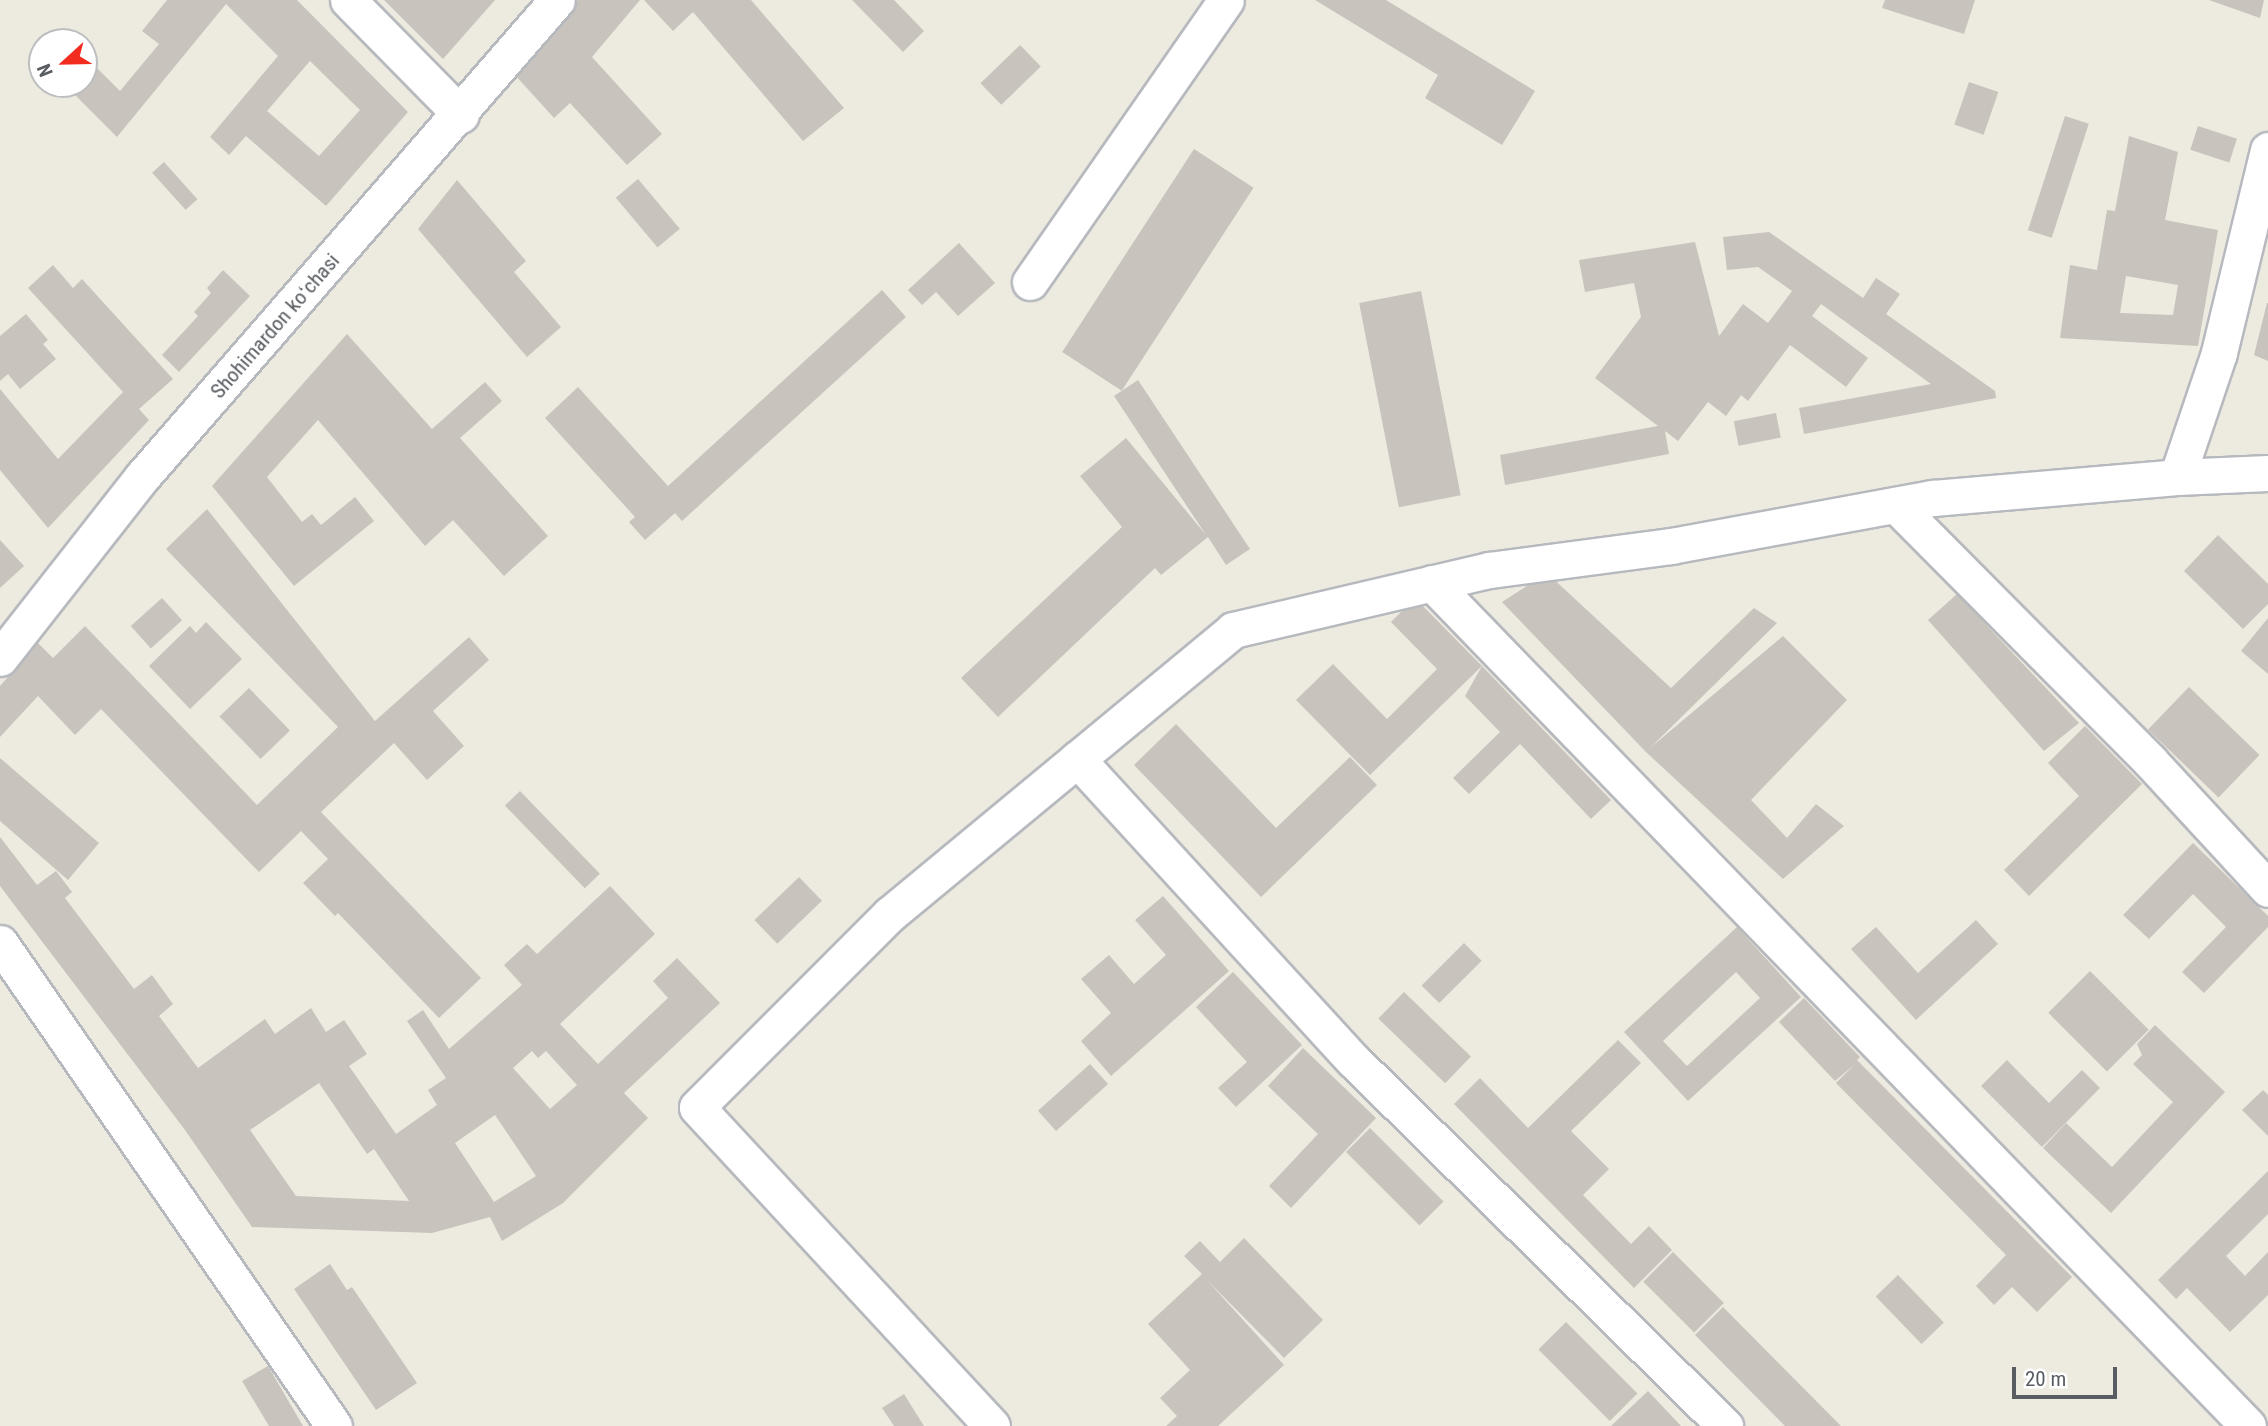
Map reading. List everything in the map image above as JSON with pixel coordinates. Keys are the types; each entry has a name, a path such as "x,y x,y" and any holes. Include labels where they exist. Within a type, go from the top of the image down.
{"street":[{"path":"348,0 461,115"},
{"name":"Shohimardon koʻchasi","path":"0,658 142,478 461,115 557,0"},
{"path":"1030,282 1226,0"},
{"path":"2177,477 2219,353 2268,150"},
{"path":"992,1426 696,1107 890,914 1233,630 1432,583 1896,505 2177,477 2268,473"},
{"path":"1896,505 2150,761 2268,889"},
{"path":"1432,583 2248,1426"},
{"path":"1077,759 1353,1060 1725,1426"},
{"path":"0,943 334,1426"}],"building":[{"path":"167,0 297,0 408,112 326,206 246,136 229,155 210,137 278,56 226,4 117,137 78,98 98,98 98,69 120,91 159,44 142,31","holes":["310,61 360,110 319,156 267,111"]},
{"path":"384,0 495,0 443,59"},
{"path":"578,0 640,0 592,57 662,134 627,165 570,103 554,118 515,75"},
{"path":"644,0 751,0 844,108 803,141 693,12 673,31"},
{"path":"852,0 894,0 924,31 903,52"},
{"path":"1315,0 1386,0 1535,91 1502,145 1425,98 1438,75"},
{"path":"1885,0 1975,0 1964,34 1882,8"},
{"path":"2209,0 2264,0 2260,18"},
{"path":"1020,45 1041,67 1001,105 980,83"},
{"path":"1969,82 1998,92 1984,135 1954,125"},
{"path":"2065,116 2089,124 2052,238 2028,230"},
{"path":"2198,126 2237,139 2229,162 2190,150"},
{"path":"2129,136 2178,152 2165,220 2218,230 2198,346 2060,338 2070,265 2097,270 2107,210 2115,211","holes":["2126,276 2178,285 2173,315 2120,313"]},
{"path":"1194,149 1254,188 1122,391 1062,352"},
{"path":"164,162 197,199 186,210 152,173"},
{"path":"638,179 680,229 658,247 616,198"},
{"path":"457,180 526,261 514,272 561,327 527,357 418,229"},
{"path":"1769,232 1863,298 1876,278 1900,294 1886,314 1995,391 1996,398 1804,434 1799,408 1931,384 1821,304 1812,316 1868,358 1846,387 1790,345 1748,401 1741,395 1726,416 1708,402 1678,441 1665,431 1669,454 1505,485 1500,455 1658,426 1595,378 1641,317 1634,283 1585,292 1579,260 1695,242 1719,336 1743,304 1768,323 1792,291 1758,267 1727,270 1723,237"},
{"path":"959,243 995,283 958,316 936,292 922,305 908,290"},
{"path":"53,265 73,288 82,279 173,379 139,409 149,420 48,528 0,470 0,389 58,459 123,392 28,288"},
{"path":"223,270 250,296 179,372 162,355 198,316 194,312 211,293 207,288"},
{"path":"882,290 906,317 682,521 675,513 645,540 629,522 635,517 545,418 578,387 668,486"},
{"path":"1421,291 1461,495 1399,507 1359,303"},
{"path":"2268,303 2268,361 2254,355"},
{"path":"26,314 48,340 43,344 56,359 20,389 8,374 0,381 0,336"},
{"path":"347,334 432,429 485,382 502,401 460,438 548,536 504,576 453,520 425,546 318,420 267,477 302,522 312,514 321,525 355,497 374,521 294,586 212,486"},
{"path":"1138,380 1250,549 1226,565 1208,537 1161,575 1155,568 998,717 961,678 1122,527 1080,476 1126,438 1206,535 1114,396"},
{"path":"1776,413 1781,438 1739,446 1734,421"},
{"path":"207,509 375,721 469,637 489,660 433,711 464,746 427,780 394,743 321,812 481,978 439,1018 338,913 335,916 303,883 328,859 301,831 259,872 101,709 75,735 38,696 0,737 0,686 38,643 53,658 85,626 257,805 338,727 166,549"},
{"path":"2218,535 2268,584 2268,604 2243,629 2184,571"},
{"path":"0,540 24,566 0,588"},
{"path":"1547,573 1671,688 1754,608 1777,623 1650,748 1783,636 1847,700 1751,800 1787,838 1816,804 1844,826 1783,879 1646,752 1502,602"},
{"path":"1957,594 2079,723 2044,751 1928,620"},
{"path":"162,598 182,620 151,648 131,626"},
{"path":"1415,598 1482,666 1370,775 1296,700 1333,664 1387,719 1437,669 1391,622"},
{"path":"2268,618 2268,674 2241,651"},
{"path":"206,622 242,659 190,709 149,666 190,626 196,633"},
{"path":"1482,666 1611,800 1591,819 1520,744 1469,794 1453,778 1500,732 1465,696"},
{"path":"2189,687 2259,755 2219,798 2148,729"},
{"path":"249,688 290,730 260,759 220,716"},
{"path":"1176,724 1276,828 1350,757 1377,785 1261,897 1134,765"},
{"path":"2085,726 2142,784 2029,896 2004,870 2079,796 2048,763"},
{"path":"0,758 99,843 68,880 0,821"},
{"path":"520,791 600,874 585,888 505,806"},
{"path":"0,837 37,885 56,871 72,892 65,898 134,989 152,975 173,1004 159,1016 198,1068 265,1019 275,1034 311,1008 326,1032 344,1020 367,1054 349,1066 396,1134 437,1105 428,1090 446,1078 407,1021 423,1010 449,1049 522,985 504,965 527,944 537,954 610,886 655,934 560,1024 598,1064 668,998 653,981 677,958 720,1003 624,1093 648,1118 563,1203 502,1241 490,1217 432,1233 252,1227 185,1130 0,886","holes":["532,1051 538,1058 546,1051 577,1085 550,1109 513,1068","319,1083 367,1154 374,1149 409,1201 296,1196 250,1130","495,1115 536,1176 494,1202 455,1143"]},
{"path":"2193,843 2268,916 2268,927 2204,993 2182,972 2226,927 2193,894 2149,939 2123,915"},
{"path":"799,877 822,901 777,944 754,920"},
{"path":"1163,896 1229,971 1111,1076 1081,1041 1111,1013 1081,979 1109,955 1134,984 1166,955 1135,920"},
{"path":"1976,920 1998,944 1916,1020 1851,949 1876,927 1918,973"},
{"path":"1737,927 1801,997 1688,1101 1624,1032","holes":["1736,972 1760,998 1687,1066 1663,1041"]},
{"path":"1464,943 1482,961 1439,1003 1422,985"},
{"path":"2090,971 2149,1030 2107,1071 2048,1013"},
{"path":"1233,972 1302,1045 1236,1107 1218,1088 1247,1062 1196,1007"},
{"path":"1404,992 1471,1057 1445,1083 1378,1019"},
{"path":"1804,998 1860,1057 1857,1060 2072,1277 2037,1312 2012,1287 1994,1305 1976,1286 2006,1255 1836,1083 1854,1065 1835,1081 1779,1022"},
{"path":"2155,1025 2225,1092 2111,1213 2043,1148 2066,1123 2112,1167 2173,1102 2133,1064 2142,1055 2137,1044"},
{"path":"1618,1040 1641,1063 1571,1131 1609,1169 1583,1195 1631,1244 1649,1226 1672,1250 1634,1288 1454,1104 1480,1078 1528,1128"},
{"path":"1303,1048 1376,1118 1291,1208 1269,1186 1318,1134 1268,1086"},
{"path":"2007,1060 2049,1103 2082,1070 2100,1088 2042,1147 1981,1086"},
{"path":"1090,1064 1108,1084 1056,1131 1038,1111"},
{"path":"2263,1090 2268,1095 2268,1136 2242,1110"},
{"path":"1370,1128 1444,1202 1419,1226 1346,1152"},
{"path":"2268,1171 2268,1214 2226,1256 2245,1276 2268,1252 2268,1295 2230,1332 2187,1288 2176,1299 2158,1280"},
{"path":"1244,1238 1323,1320 1284,1358 1206,1279 1284,1365 1218,1426 1166,1426 1177,1416 1160,1398 1190,1370 1148,1324 1202,1274 1184,1256 1200,1241 1220,1262"},
{"path":"1673,1252 1724,1303 1694,1333 1643,1282"},
{"path":"330,1264 347,1290 352,1287 417,1383 376,1410 294,1289"},
{"path":"1898,1275 1944,1322 1922,1344 1876,1297"},
{"path":"1723,1307 1841,1426 1785,1426 1695,1335"},
{"path":"1566,1322 1637,1393 1610,1421 1538,1350"},
{"path":"268,1366 303,1426 269,1426 242,1381"},
{"path":"1648,1391 1681,1426 1611,1426"},
{"path":"904,1394 924,1426 894,1426 882,1408"}]}
